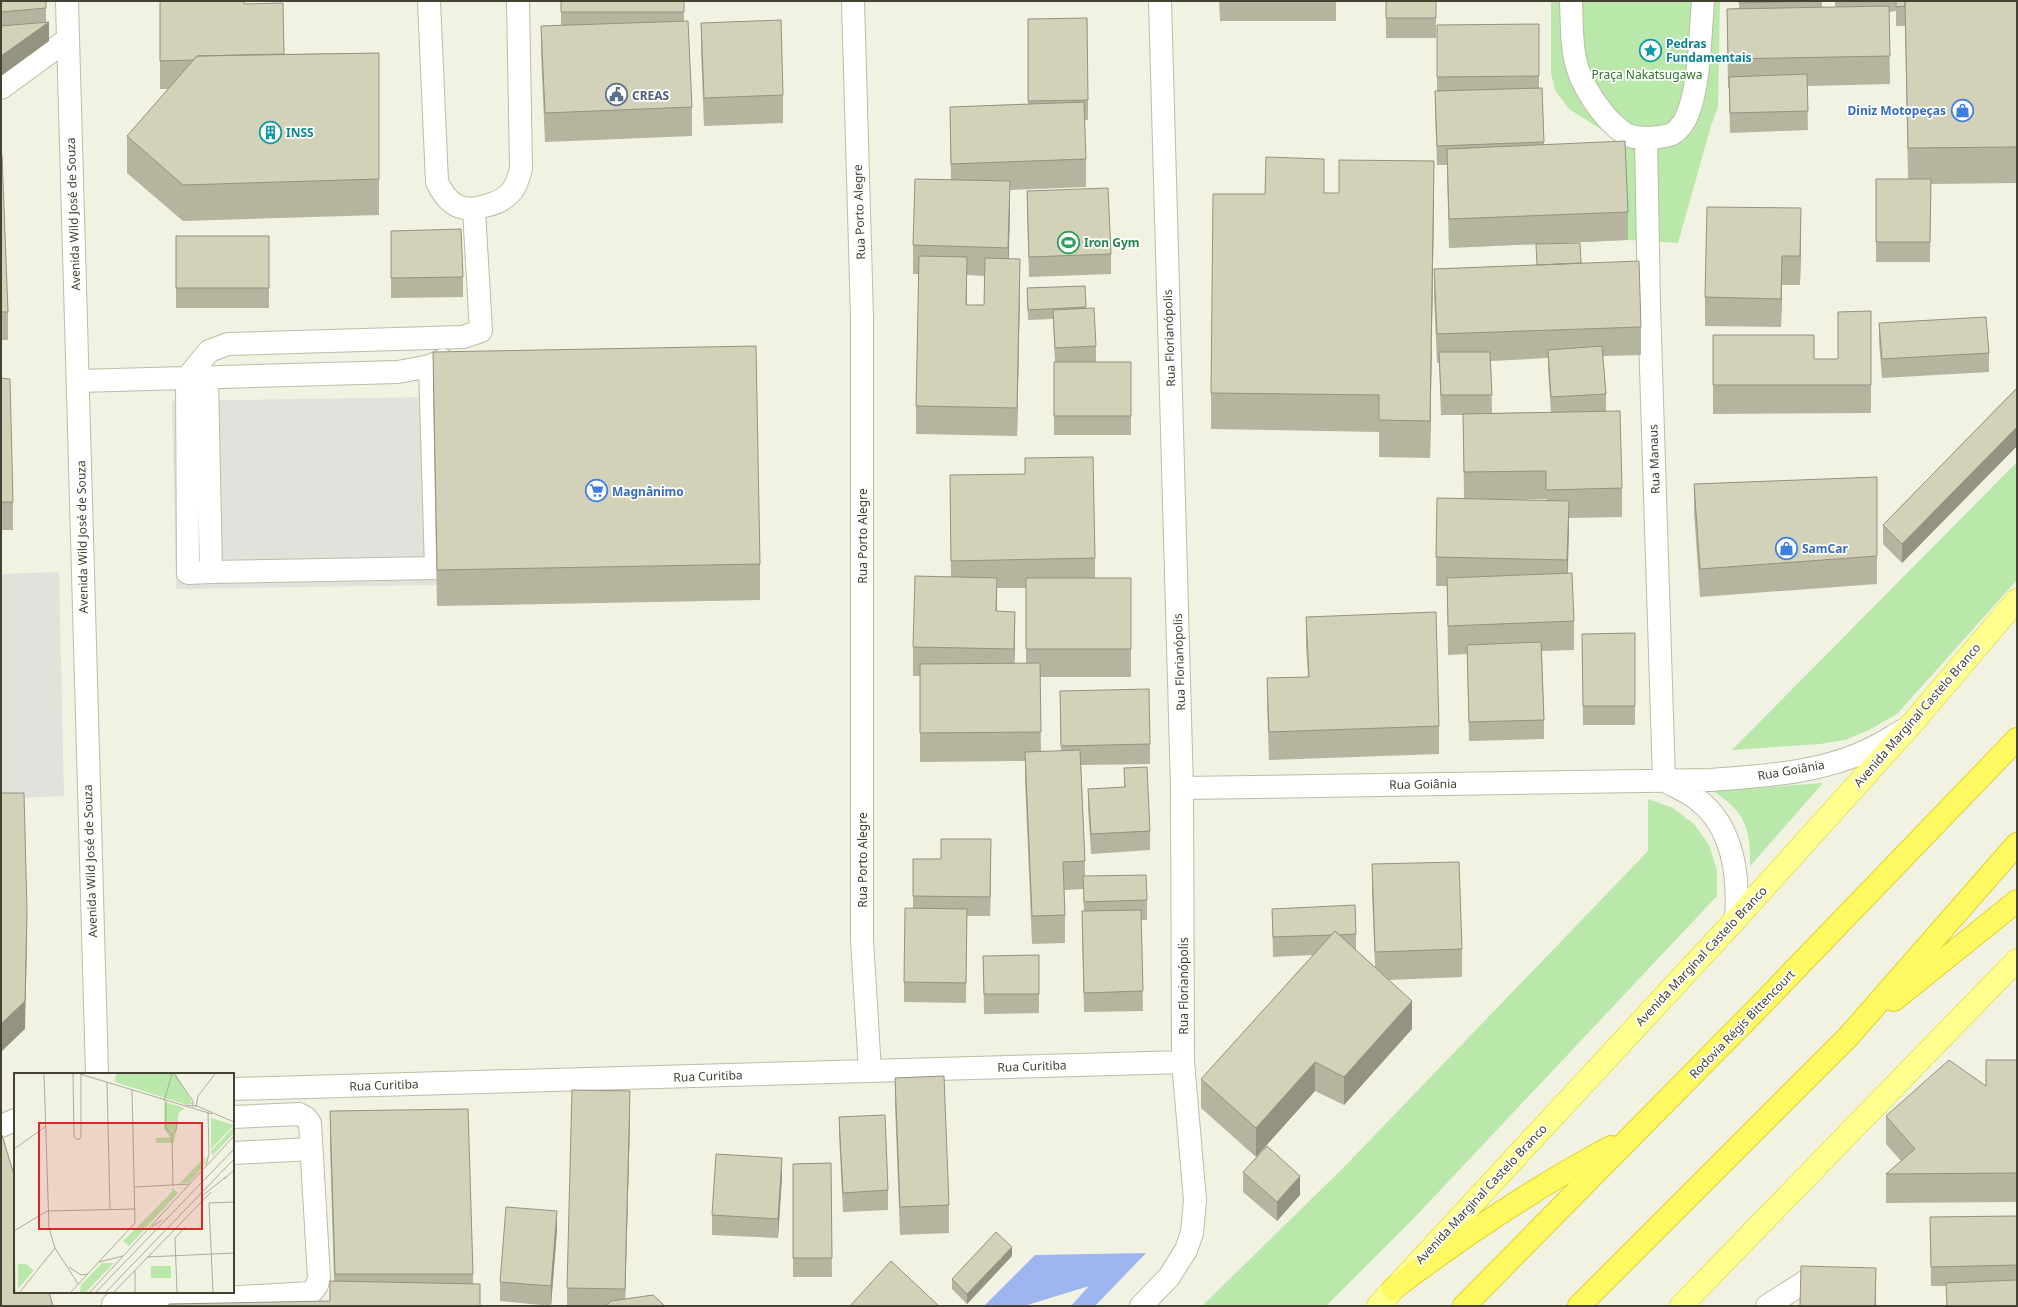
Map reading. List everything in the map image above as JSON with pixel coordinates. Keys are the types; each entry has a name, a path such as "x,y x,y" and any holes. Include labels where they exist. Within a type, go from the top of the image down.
{"highway":[{"name":"Rodovia Régis Bittencourt","path":"1464,1306 1767,999 2017,739"},
{"path":"1579,1306 1848,1037 2017,844"},
{"path":"1848,1037 2017,901"},
{"path":"1394,1289 1459,1240 1527,1194 1630,1137"}],"main road":[{"name":"Avenida Marginal Castelo Branco","path":"1378,1306 1736,919 1909,727 2017,600"},
{"path":"1681,1306 2017,960"}],"street":[{"name":"Avenida Wild José de Souza","path":"67,1 97,1073"},
{"path":"428,1 437,182 442,193 450,202 464,208 474,210 504,199 518,182 521,168 518,1"},
{"name":"Rua Porto Alegre","path":"853,1 862,317 862,940 870,1071"},
{"name":"Rua Florianópolis","path":"1141,1306 1169,1277 1186,1250 1192,1233 1195,1200 1184,1062 1182,788 1160,1"},
{"path":"1571,1 1575,59 1587,90 1613,124 1625,134 1646,138 1670,136 1680,127 1688,113 1694,97 1703,1"},
{"path":"1,88 68,39"},
{"name":"Rua Manaus","path":"1646,138 1649,305 1664,780"},
{"path":"430,366 436,568 188,573 197,378 209,351 228,344 463,337 481,331 474,210"},
{"path":"78,381 398,372 430,366 448,356 463,337"},
{"name":"Rua Goiânia","path":"1182,788 1710,780 1756,777 1802,770 1838,762 1872,748 1909,727"},
{"path":"1664,780 1697,799 1713,814 1724,832 1733,856 1737,882 1736,919"},
{"name":"Rua Curitiba","path":"234,1089 1184,1062"},
{"path":"113,1301 229,1295 311,1293 317,1285 318,1278 310,1123 306,1118 299,1114 234,1117"},
{"path":"1,1126 14,1120"},
{"path":"234,1153 311,1149"},
{"path":"1767,1306 1806,1281"}],"green space":[{"name":"Praça Nakatsugawa","path":"1551,1 1720,1 1718,107 1711,126 1678,243 1628,240 1449,248 1447,177 1625,169 1613,137 1569,109 1555,90 1551,73"},
{"path":"2017,462 2017,580 1897,714 1869,730 1845,740 1820,744 1732,750"},
{"path":"1823,783 1750,866 1749,841 1744,822 1732,806 1713,791"},
{"path":"1648,799 1673,808 1694,824 1709,845 1717,870 1717,896 1415,1217 1326,1306 1202,1306 1345,1166 1648,851"}],"shaded area":[{"path":"433,397 437,585 176,589 172,401"},
{"path":"59,572 64,796 1,799 1,574"}],"water":[{"path":"1146,1253 1095,1306 1071,1306 1089,1286 1024,1306 984,1306 1035,1255"}],"building":[{"path":"1,1 46,1 46,8 1,12"},
{"path":"160,1 244,1 244,4 283,3 284,54 197,56 193,60 160,61"},
{"path":"561,1 684,1 684,12 561,12"},
{"path":"1386,1 1436,1 1436,18 1386,18"},
{"path":"1739,1 1807,1 1739,3"},
{"path":"1896,1 1905,1 1905,6 1896,7"},
{"name":"Diniz Motopeças","path":"1905,1 2017,1 2017,147 1908,148"},
{"path":"1889,6 1890,56 1728,59 1727,9"},
{"path":"1087,18 1088,100 1028,101 1028,19"},
{"path":"781,20 783,95 704,98 701,23"},
{"name":"CREAS","path":"688,21 692,107 545,113 541,26"},
{"path":"49,22 1,56 1,26"},
{"path":"1539,24 1539,76 1437,77 1437,25"},
{"name":"INSS","path":"379,53 379,179 183,185 127,136 197,56"},
{"path":"1807,74 1808,111 1730,113 1729,77"},
{"path":"1542,88 1544,142 1437,146 1435,91"},
{"path":"1084,102 1086,159 951,164 950,107"},
{"path":"1625,141 1628,212 1449,219 1447,149"},
{"path":"1,153 2,155 8,312 1,312"},
{"path":"1266,157 1324,159 1324,193 1339,193 1339,160 1434,161 1430,421 1379,420 1379,395 1211,393 1213,194 1265,194"},
{"path":"915,179 1010,181 1008,248 913,245"},
{"path":"1876,179 1931,179 1930,242 1876,242"},
{"name":"Iron Gym","path":"1108,188 1111,254 1029,257 1027,191"},
{"path":"1707,207 1801,208 1800,256 1782,256 1781,299 1705,297"},
{"path":"461,229 463,277 391,278 391,231"},
{"path":"176,236 269,236 269,288 176,288"},
{"path":"1580,243 1581,263 1537,265 1536,244"},
{"path":"919,256 967,257 966,305 984,305 985,258 1020,259 1017,408 916,406"},
{"path":"1639,261 1641,327 1437,334 1434,269"},
{"path":"1085,286 1086,307 1028,310 1027,288"},
{"path":"1094,308 1096,346 1055,348 1053,310"},
{"path":"1871,311 1871,385 1713,385 1713,335 1814,335 1814,359 1838,359 1838,312"},
{"path":"1986,317 1989,353 1882,359 1879,323"},
{"name":"Magnânimo","path":"756,346 760,564 437,570 433,352"},
{"path":"1602,346 1606,394 1551,397 1548,350"},
{"path":"1439,352 1490,352 1492,395 1441,395"},
{"path":"1054,362 1131,362 1131,416 1054,416"},
{"path":"1,378 10,379 13,502 1,502"},
{"path":"2017,388 2017,427 1902,544 1883,525"},
{"path":"1620,411 1622,488 1546,490 1546,471 1464,472 1463,414"},
{"path":"1093,457 1095,558 951,561 950,475 1025,474 1025,458"},
{"name":"SamCar","path":"1877,477 1877,556 1700,569 1694,484"},
{"path":"1437,498 1569,501 1567,560 1436,557"},
{"path":"1572,573 1574,621 1448,626 1447,578"},
{"path":"915,576 997,578 996,611 1015,612 1014,649 913,647"},
{"path":"1026,578 1131,578 1131,649 1026,649"},
{"path":"1436,612 1439,726 1269,732 1267,678 1309,677 1306,617"},
{"path":"1635,633 1635,706 1583,706 1582,634"},
{"path":"1541,642 1544,720 1469,722 1467,645"},
{"path":"1040,663 1041,732 920,733 920,664"},
{"path":"1149,689 1150,744 1061,746 1060,691"},
{"path":"1080,750 1085,861 1063,862 1065,915 1032,916 1025,752"},
{"path":"1147,767 1150,831 1091,834 1088,789 1125,787 1124,768"},
{"path":"1,793 24,793 27,912 25,1001 1,1024"},
{"path":"941,839 991,839 990,897 913,896 913,859 941,859"},
{"path":"1459,862 1462,949 1375,952 1372,864"},
{"path":"1146,875 1147,900 1084,902 1083,876"},
{"path":"1355,905 1356,934 1339,935 1335,931 1331,935 1273,937 1272,909"},
{"path":"905,908 967,909 966,983 904,982"},
{"path":"1141,910 1143,991 1084,993 1082,911"},
{"path":"1335,931 1412,1001 1344,1077 1315,1062 1256,1128 1201,1079"},
{"path":"1039,955 1039,994 984,994 983,956"},
{"path":"1949,1060 1986,1086 1986,1060 2017,1060 2017,1173 1886,1174 1915,1149 1886,1116"},
{"path":"944,1076 949,1205 900,1207 895,1078"},
{"path":"572,1090 630,1091 625,1289 567,1288"},
{"path":"468,1109 473,1274 335,1274 330,1111"},
{"path":"885,1115 888,1190 843,1193 839,1117"},
{"path":"2,1135 14,1175 14,1293 49,1293 53,1306 1,1306"},
{"path":"1267,1146 1300,1176 1277,1202 1243,1172"},
{"path":"716,1154 782,1158 778,1219 712,1215"},
{"path":"831,1163 832,1258 793,1258 793,1164"},
{"path":"506,1207 557,1211 551,1286 500,1282"},
{"path":"2017,1216 2017,1265 1931,1267 1930,1217"},
{"path":"996,1232 1012,1247 967,1294 952,1279"},
{"path":"891,1261 939,1306 850,1306"},
{"path":"1801,1266 1876,1268 1875,1306 1800,1306"},
{"path":"2017,1280 2017,1306 1947,1306 1946,1283"},
{"path":"330,1281 480,1284 480,1306 169,1306 169,1304 330,1301"},
{"path":"653,1295 665,1306 606,1306 611,1301"}],"place":[{"name":"Pedras Fundamentais","path":"1651,50"},
{"name":"CREAS","path":"617,95"},
{"name":"Diniz Motopeças","path":"1962,110"},
{"name":"INSS","path":"271,132"},
{"name":"Iron Gym","path":"1069,242"},
{"name":"Magnânimo","path":"596,491"},
{"name":"SamCar","path":"1787,548"}]}
